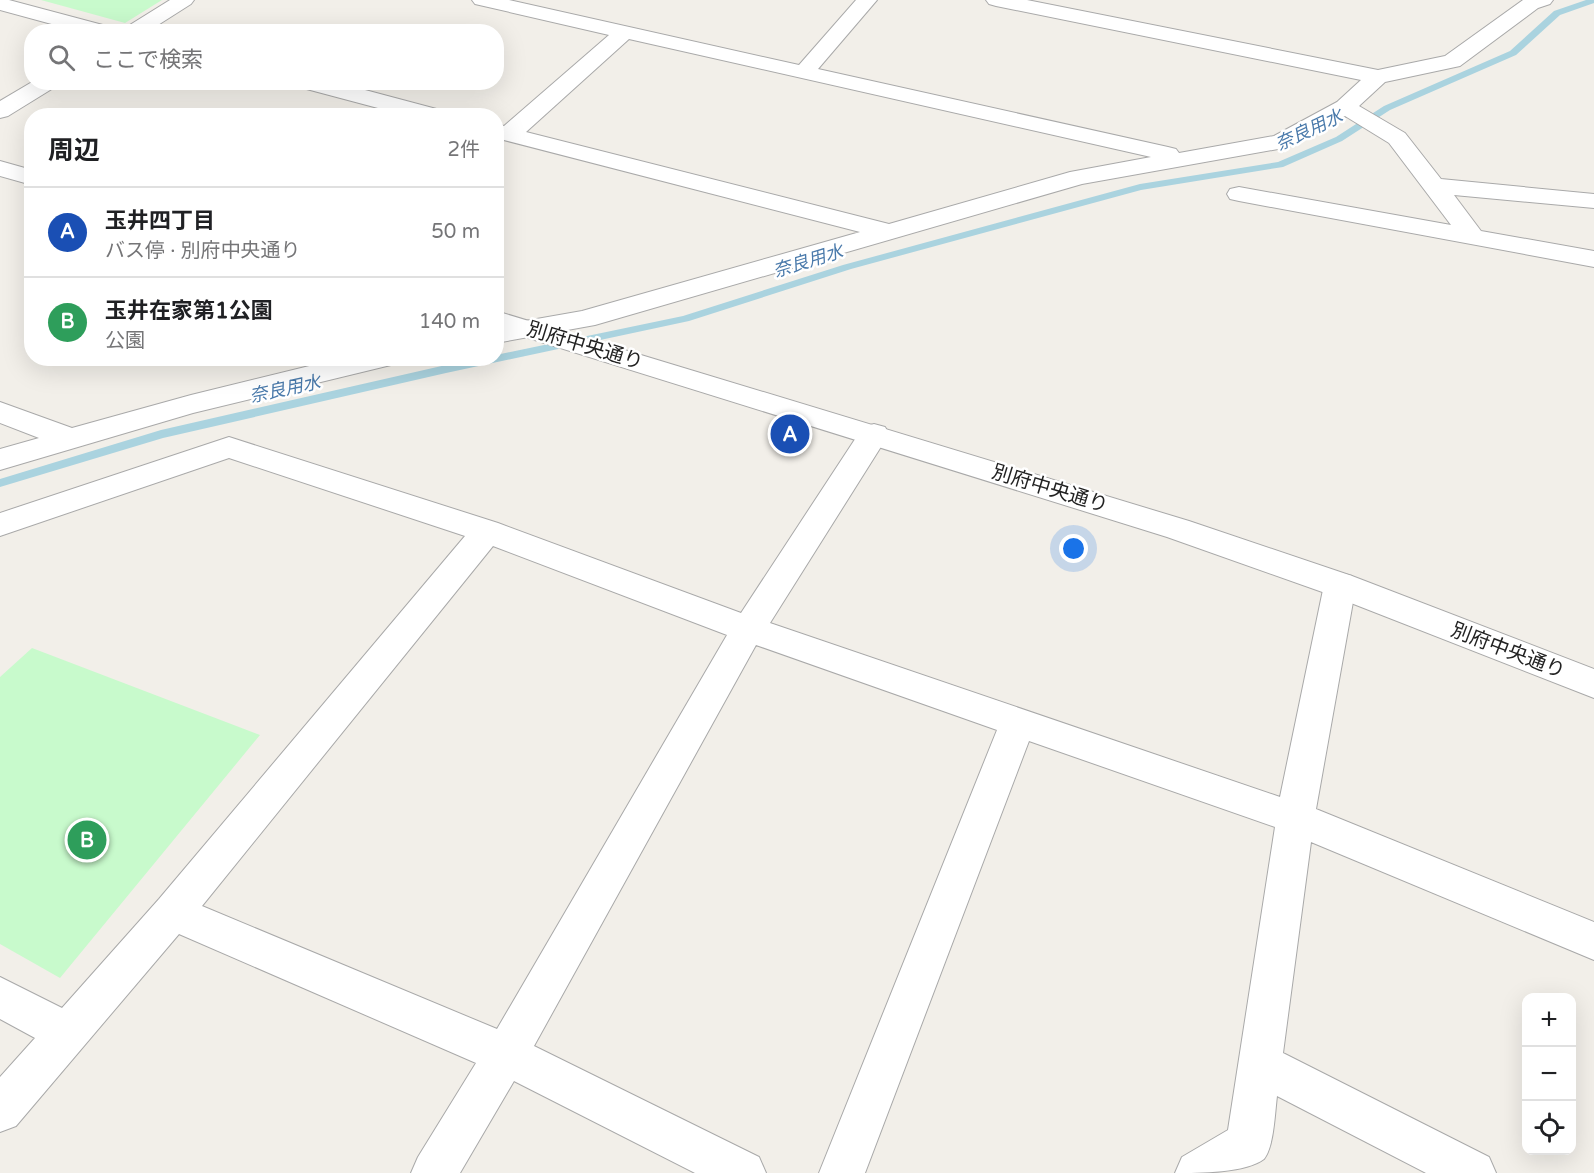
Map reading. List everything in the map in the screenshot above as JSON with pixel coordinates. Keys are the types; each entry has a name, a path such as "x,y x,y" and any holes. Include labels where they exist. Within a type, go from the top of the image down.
{"street":[{"path":"145,24 184,0"},
{"path":"482,0 1181,158"},
{"path":"803,73 867,0"},
{"path":"996,0 1378,77 1452,61 1537,2"},
{"path":"1509,0 1537,2"},
{"path":"0,4 76,24"},
{"path":"504,132 624,33"},
{"path":"504,334 537,332 585,319 1079,177 1281,142 1345,107 1378,77"},
{"path":"0,111 34,90"},
{"path":"337,90 406,108"},
{"path":"1345,107 1397,138 1473,237"},
{"path":"504,133 889,232"},
{"path":"0,168 24,176"},
{"path":"1434,186 1594,201"},
{"path":"1239,194 1594,259"},
{"name":"別府中央通り","path":"504,322 1178,529 1340,585 1594,684"},
{"path":"0,460 69,438 301,376 348,366"},
{"path":"0,412 69,438"},
{"path":"434,1173 506,1054 748,629 874,434"},
{"path":"0,525 229,447 487,531 748,629 1295,818 1594,941"},
{"path":"0,1110 172,912 487,531"},
{"path":"1198,1173 1248,1143 1295,818 1340,585"},
{"path":"842,1173 1018,722"},
{"path":"172,912 506,1054 743,1173"},
{"path":"0,997 66,1032"},
{"path":"1260,1064 1473,1173"}],"green space":[{"path":"41,0 162,0 125,23"},
{"path":"32,648 260,735 60,978 0,944 0,677"}],"waterway":[{"name":"奈良用水","path":"504,357 685,319 847,267 1140,187 1280,165 1339,139 1387,108 1513,53 1557,13 1594,0"},
{"name":"奈良用水","path":"0,483 161,434 460,366"}],"place":[{"name":"玉井四丁目","path":"790,434"},
{"name":"玉井在家第1公園","path":"87,840"}]}
